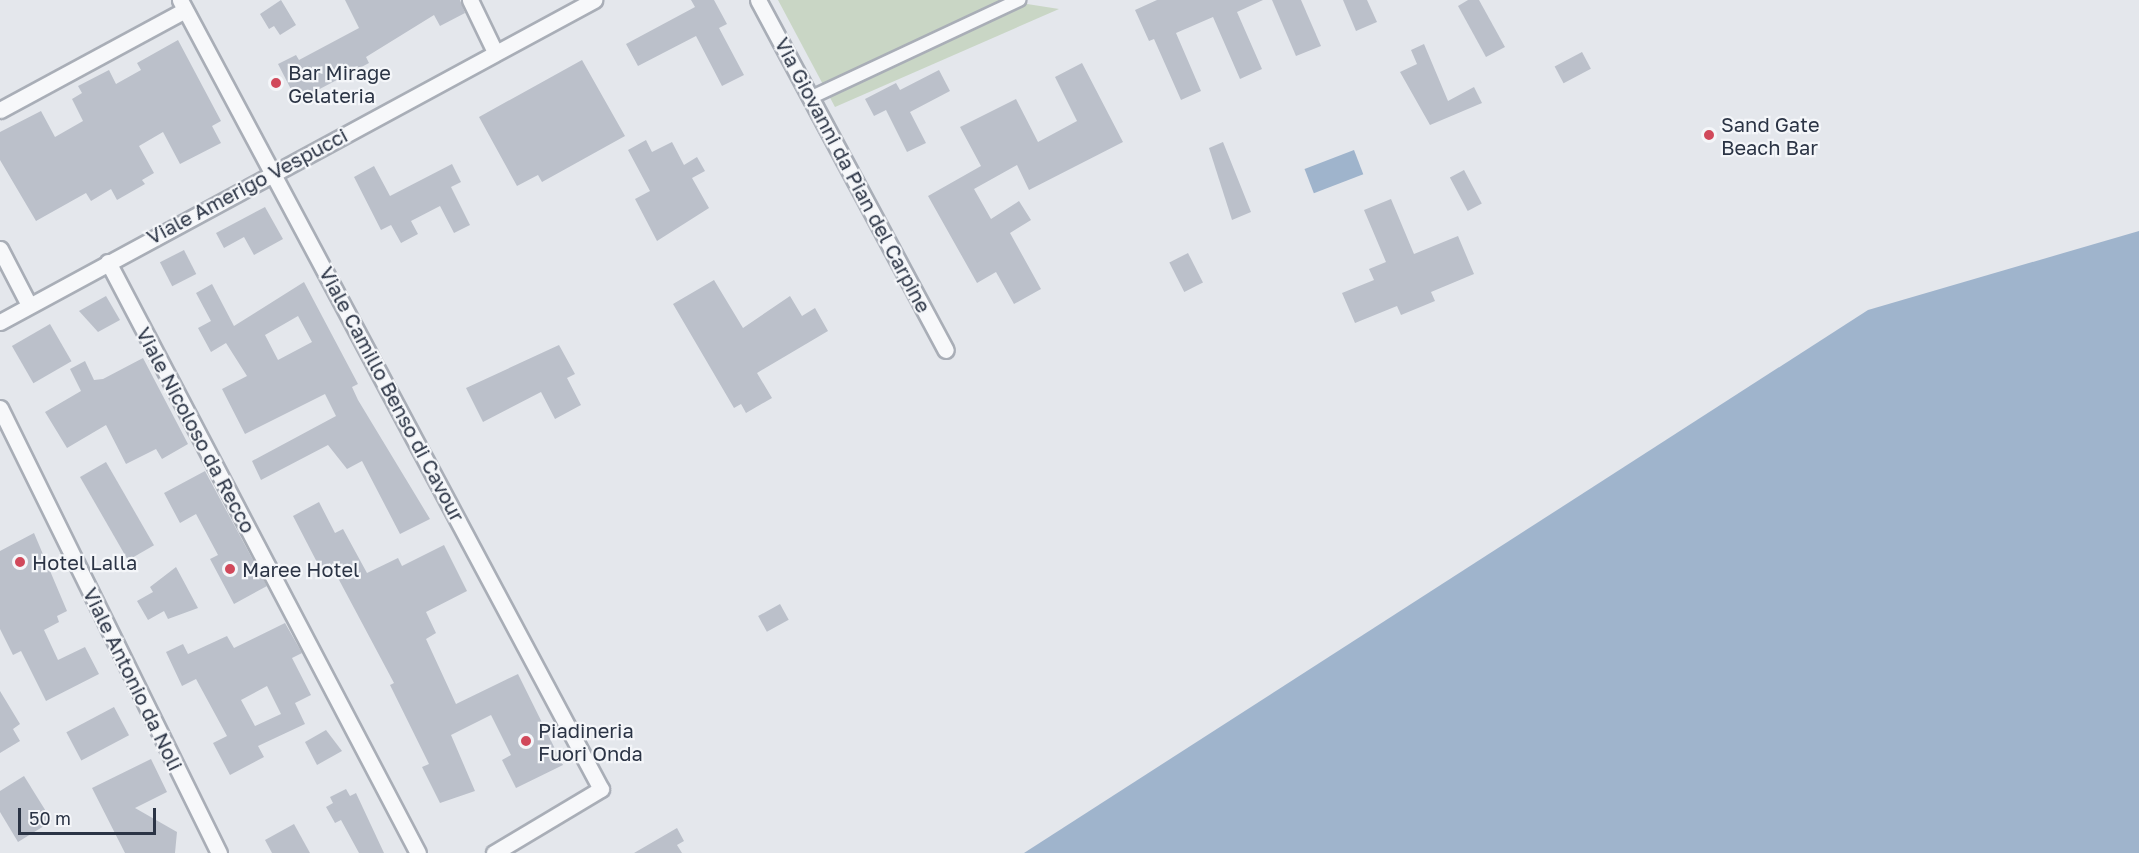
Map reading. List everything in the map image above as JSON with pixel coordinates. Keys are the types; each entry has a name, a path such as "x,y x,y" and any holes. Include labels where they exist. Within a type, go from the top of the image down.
{"street":[{"path":"470,0 495,52"},
{"name":"Viale Amerigo Vespucci","path":"0,322 594,0"},
{"name":"Via Giovanni da Pian del Carpine","path":"758,0 946,350"},
{"path":"812,97 1018,0"},
{"path":"0,110 182,5"},
{"name":"Viale Camillo Benso di Cavour","path":"182,5 274,172 601,789 494,853"},
{"path":"0,249 29,305"},
{"name":"Viale Nicoloso da Recco","path":"108,262 418,853"},
{"name":"Viale Antonio da Noli","path":"0,408 219,853"}],"green space":[{"path":"778,0 1001,0 1059,9 835,107"}],"water":[{"path":"1354,150 1363,174 1314,193 1305,169"},
{"path":"2139,231 2139,853 1024,853 1868,310"}],"building":[{"path":"281,0 296,25 280,35 274,26 269,29 260,14"},
{"path":"345,0 460,0 465,13 440,26 434,15 366,57 369,63 297,101 278,64 296,55 299,60 359,28"},
{"path":"691,0 714,0 727,24 719,28 744,75 722,86 696,36 638,66 626,44 695,7"},
{"path":"1157,0 1263,0 1237,12 1262,69 1240,79 1213,17 1176,33 1201,91 1181,100 1154,39 1149,41 1135,10"},
{"path":"1272,0 1301,0 1321,46 1296,56"},
{"path":"1343,0 1367,0 1377,22 1356,31"},
{"path":"1468,0 1479,0 1505,47 1486,57 1458,6"},
{"path":"178,40 221,121 212,126 221,143 180,164 163,132 139,146 154,173 142,180 145,184 117,200 111,189 91,201 86,193 36,221 0,160 0,132 41,111 55,137 83,121 72,99 82,93 78,86 109,70 116,84 141,70 137,63"},
{"path":"1424,44 1448,101 1474,87 1482,103 1430,125 1400,72 1417,64 1411,50"},
{"path":"1582,52 1591,69 1564,83 1555,67"},
{"path":"582,60 625,136 542,182 538,175 517,186 479,117"},
{"path":"1082,63 1123,142 1029,190 1017,165 974,189 991,219 1019,201 1031,220 1010,233 1041,289 1014,304 996,272 977,283 928,196 981,166 960,127 1016,99 1038,142 1077,121 1055,77"},
{"path":"939,70 950,91 910,112 926,143 907,152 886,110 874,116 865,99 896,83 900,90"},
{"path":"646,140 652,152 672,142 684,165 697,157 705,171 692,178 709,208 657,241 635,199 650,191 628,150"},
{"path":"1223,142 1251,212 1232,220 1209,148"},
{"path":"452,164 461,182 451,187 470,225 454,233 440,206 411,221 418,234 401,243 391,225 381,230 354,177 374,166 390,196"},
{"path":"1464,170 1482,204 1468,211 1450,178"},
{"path":"1391,199 1414,254 1458,236 1474,274 1431,292 1435,301 1401,315 1397,306 1355,323 1342,293 1374,280 1369,269 1386,262 1364,210"},
{"path":"265,207 283,239 254,255 244,237 224,248 216,233"},
{"path":"184,250 196,274 172,286 160,262"},
{"path":"1188,253 1203,282 1184,292 1169,263"},
{"path":"714,280 743,328 790,296 802,316 815,308 828,331 757,373 772,398 746,413 741,404 734,408 673,304"},
{"path":"304,282 358,384 352,387 358,400 430,519 400,534 362,461 347,469 328,445 261,480 252,461 336,416 325,394 245,434 222,389 247,376 226,343 211,352 198,328 211,321 196,293 212,284 234,326","holes":["298,316 312,342 278,360 265,335"]},
{"path":"106,296 120,320 98,332 79,311"},
{"path":"50,324 72,361 33,383 12,346"},
{"path":"559,345 575,374 567,378 581,405 555,419 541,392 483,422 466,388"},
{"path":"143,358 188,444 162,459 156,449 126,464 106,425 67,448 45,412 81,391 70,369 85,361 94,380 103,379"},
{"path":"106,462 154,545 128,560 80,477"},
{"path":"205,471 267,586 234,604 210,559 218,555 196,514 180,523 164,493"},
{"path":"319,502 335,533 343,529 367,573 398,558 402,566 444,545 467,591 426,612 436,633 426,639 456,704 518,674 563,765 516,788 502,760 511,755 491,715 451,735 475,791 440,803 422,767 429,764 390,685 394,683 330,563 320,568 293,516"},
{"path":"34,533 67,611 57,616 59,622 44,630 58,660 85,647 99,674 46,701 21,651 13,655 0,629 0,551"},
{"path":"176,567 198,608 168,619 164,611 148,620 137,601 153,592 150,587"},
{"path":"780,604 789,620 767,632 758,616"},
{"path":"285,623 302,653 292,658 311,695 295,703 305,724 258,746 264,757 230,775 213,743 227,736 196,679 182,686 166,652 183,644 188,654 227,636 234,648","holes":["267,686 281,714 255,726 241,700"]},
{"path":"0,691 20,724 13,729 20,741 0,753"},
{"path":"114,707 129,735 81,761 66,732"},
{"path":"326,730 342,751 317,765 305,742"},
{"path":"151,759 167,792 135,808 177,832 175,853 125,853 92,788"},
{"path":"24,776 52,821 18,842 0,812 0,791"},
{"path":"346,789 350,796 356,793 384,853 359,853 341,820 335,823 326,807 333,803 330,797"},
{"path":"294,824 310,853 272,853 265,840"},
{"path":"677,828 684,841 677,845 682,853 634,853"}],"place":[{"name":"Bar Mirage Gelateria","path":"276,83"},
{"name":"Sand Gate Beach Bar","path":"1709,135"},
{"name":"Hotel Lalla","path":"20,562"},
{"name":"Maree Hotel","path":"230,569"},
{"name":"Piadineria Fuori Onda","path":"526,741"}]}
